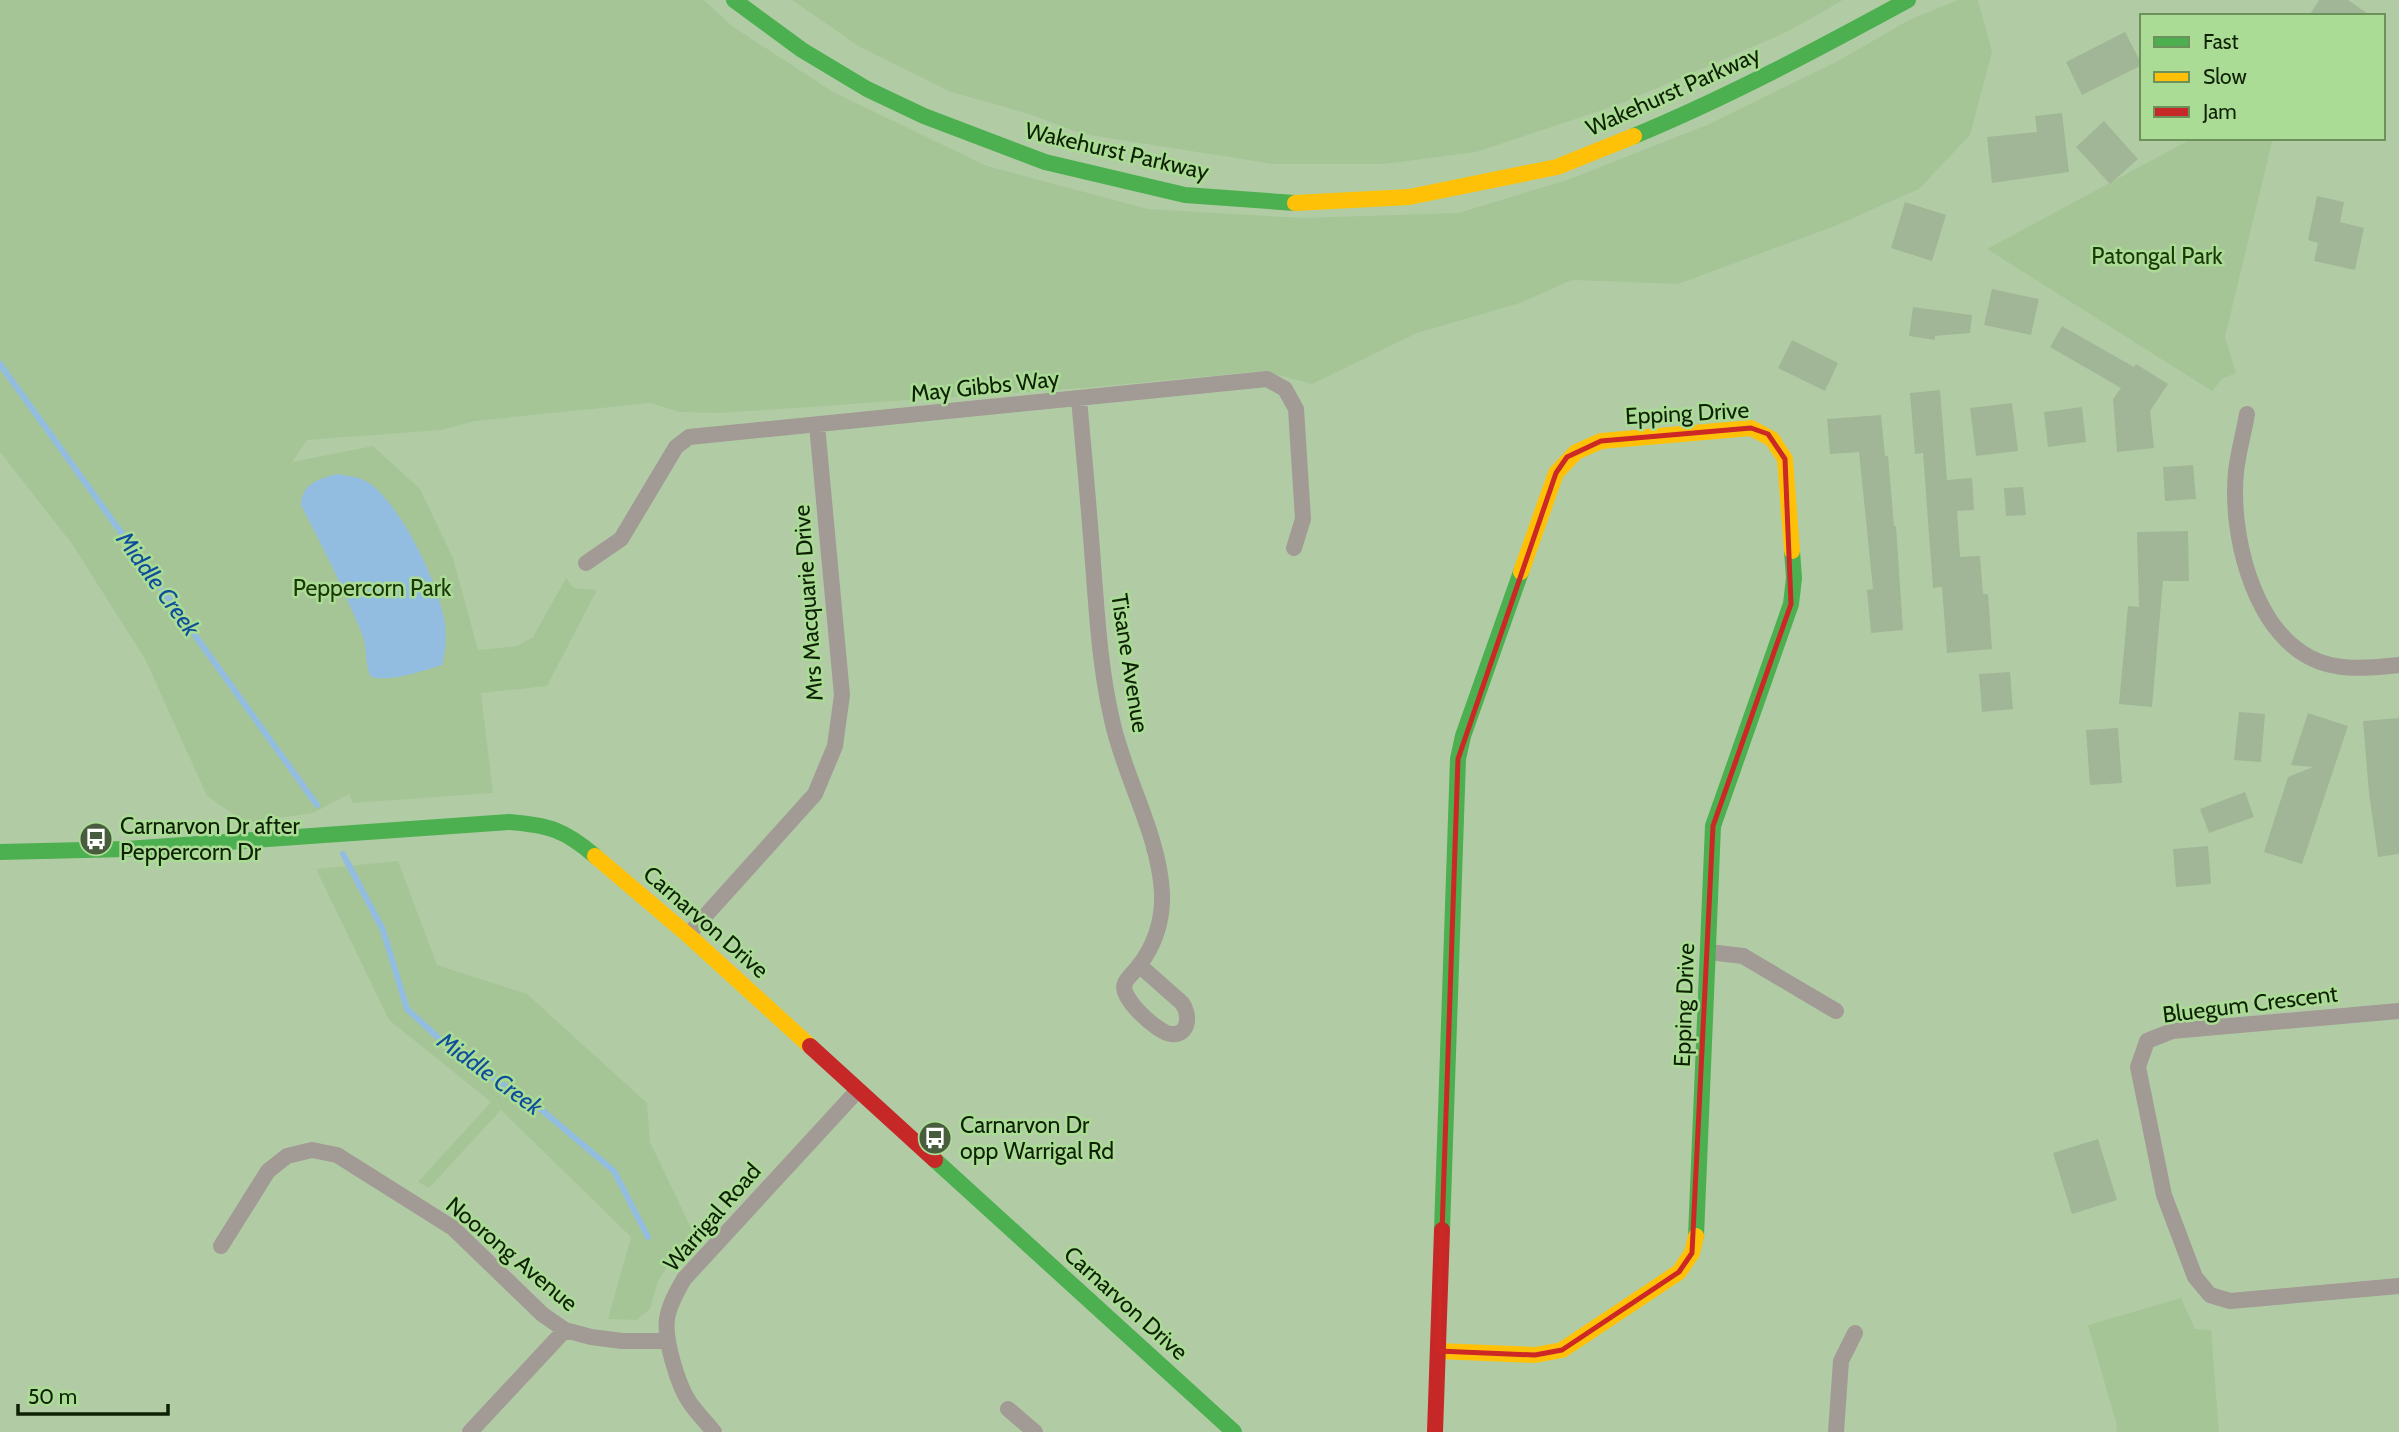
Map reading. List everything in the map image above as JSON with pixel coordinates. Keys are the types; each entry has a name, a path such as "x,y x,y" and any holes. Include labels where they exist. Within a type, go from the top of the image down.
{"street":[{"name":"Wakehurst Parkway","path":"734,0 802,50 867,89 924,116 1045,162 1185,195 1288,202 1409,197 1557,167 1691,112 1908,0"},
{"name":"May Gibbs Way","path":"586,563 621,539 676,447 689,437 1266,379 1285,389 1296,409 1303,519 1294,548"},
{"name":"Tisane Avenue","path":"1079,399 1099,640 1112,721 1157,859 1162,893 1160,922 1153,943 1139,965"},
{"path":"2248,414 2236,473 2237,527 2254,593 2259,602 2278,632 2309,657 2335,666 2368,668 2399,665"},
{"name":"Mrs Macquarie Drive","path":"688,935 815,794 835,746 842,695 817,425"},
{"name":"Epping Drive","path":"1435,1432 1458,759 1463,736 1556,473 1567,457 1601,441 1751,428 1768,434 1779,446 1785,459 1794,578 1791,604 1713,827 1697,1233 1692,1253 1679,1272 1562,1350 1535,1355 1438,1351"},
{"name":"Carnarvon Drive","path":"0,852 53,853 187,846 509,822 532,823 573,837 688,935 1234,1432"},
{"path":"1709,953 1743,956 1836,1011"},
{"name":"Bluegum Crescent","path":"2399,1011 2172,1031 2147,1041 2138,1067 2164,1195 2195,1277 2210,1295 2230,1301 2399,1286"},
{"name":"Warrigal Road","path":"714,1432 688,1401 668,1341 667,1320 684,1279 858,1090"},
{"name":"Noorong Avenue","path":"221,1246 268,1171 287,1156 312,1150 337,1155 453,1228 542,1314 565,1330 622,1341 668,1341"},
{"path":"470,1432 565,1330"},
{"path":"1836,1432 1841,1361 1855,1334"},
{"path":"1009,1409 1035,1432"}],"highlighted area":[{"path":"1751,428 1768,434 1785,459 1791,604 1713,826 1692,1253 1679,1272 1562,1350 1535,1355 1438,1351 1458,759 1556,473 1567,457 1601,441"}],"green space":[{"name":"Peppercorn Park","path":"0,0 704,0 732,26 833,92 987,166 1148,209 1301,218 1458,213 1567,180 1707,125 1836,62 1909,20 1958,0 1978,0 1992,52 1970,135 1919,189 1835,226 1678,284 1572,280 1520,303 1417,333 1312,384 1262,371 1084,388 721,413 679,412 650,403 475,421 441,430 307,440 292,462 373,446 420,489 453,558 478,650 517,646 533,637 566,578 574,588 597,590 547,686 481,693 493,793 353,803 349,794 313,813 246,823 207,796 145,659 72,544 0,452"},
{"path":"792,0 1843,0 1789,31 1618,105 1476,152 1384,164 1273,164 1082,134 1026,113 951,92 860,47"},
{"name":"Patongal Park","path":"2189,140 2273,140 2225,337 2236,373 2222,379 2212,391 1987,249"},
{"path":"398,861 437,965 527,994 647,1103 650,1142 694,1234 658,1281 650,1309 637,1320 608,1319 631,1237 501,1110 429,1188 418,1182 491,1102 389,1020 316,869"},
{"path":"2181,1298 2195,1329 2211,1330 2219,1432 2116,1432 2117,1426 2088,1325"}],"water":[{"path":"338,474 366,481 381,494 416,544 444,618 446,642 442,665 397,677 371,677 362,634 301,505 308,487 318,480"}],"building":[{"path":"2319,0 2348,0 2368,14 2310,14"},
{"path":"2125,32 2140,66 2082,95 2066,62"},
{"path":"2062,113 2069,172 1992,183 1987,137 2037,132 2035,116"},
{"path":"2104,121 2138,159 2110,184 2076,147"},
{"path":"2317,196 2344,202 2340,222 2364,228 2355,270 2314,261 2318,243 2308,240"},
{"path":"1905,202 1946,215 1932,261 1891,248"},
{"path":"1992,289 2039,299 2031,335 1984,325"},
{"path":"1913,307 1972,315 1970,333 1935,336 1935,340 1909,336"},
{"path":"2062,326 2134,367 2136,364 2168,384 2150,411 2154,448 2117,452 2113,399 2121,388 2050,347"},
{"path":"1792,340 1838,363 1825,391 1778,368"},
{"path":"1940,390 1947,480 1972,478 1974,510 1957,511 1960,557 1980,556 1983,594 1988,594 1992,649 1947,653 1942,587 1933,588 1923,453 1915,454 1910,393"},
{"path":"2012,403 2018,451 1976,456 1970,408"},
{"path":"2082,407 2086,442 2048,447 2044,412"},
{"path":"1881,415 1896,526 1903,630 1871,633 1867,590 1873,589 1859,452 1830,454 1827,419"},
{"path":"2193,465 2196,499 2165,501 2163,467"},
{"path":"2023,487 2026,515 2006,516 2004,488"},
{"path":"2188,531 2189,581 2163,581 2152,707 2119,704 2128,606 2139,607 2137,532"},
{"path":"2010,672 2013,709 1982,712 1979,674"},
{"path":"2239,712 2265,714 2261,762 2234,760"},
{"path":"2308,713 2348,726 2302,864 2264,852 2288,777 2313,767 2291,765"},
{"path":"2399,718 2399,854 2378,857 2363,721"},
{"path":"2118,728 2122,783 2090,785 2086,730"},
{"path":"2245,792 2254,817 2209,833 2200,809"},
{"path":"2208,846 2211,884 2176,887 2173,849"},
{"path":"2098,1139 2117,1200 2072,1214 2053,1153"}],"waterway":[{"name":"Middle Creek","path":"0,364 317,805"},
{"name":"Middle Creek","path":"343,854 383,930 407,1009 455,1053 543,1111 614,1171 648,1237"}],"traffic: fast":[{"path":"734,0 802,50 867,89 924,116 1045,162 1185,195 1295,203"},
{"path":"1634,136 1738,89 1908,0"},
{"path":"1696,1236 1713,826 1791,604 1794,578 1792,551"},
{"path":"1442,1230 1458,759 1463,736 1521,572"},
{"path":"0,852 127,849 509,822 556,830 575,840 595,856"},
{"path":"935,1160 1234,1432"}],"traffic: slow":[{"path":"1295,203 1409,197 1557,167 1634,136"},
{"path":"1521,572 1556,473 1576,452 1601,441 1751,428 1772,439 1785,459 1792,551"},
{"path":"595,856 688,935 810,1046"},
{"path":"1438,1351 1535,1355 1562,1350 1679,1272 1692,1253 1696,1236"}],"traffic: jam":[{"path":"810,1046 935,1160"},
{"path":"1435,1432 1442,1230"}],"place":[{"name":"Carnarvon Dr after Peppercorn Dr","path":"96,839"},
{"name":"Carnarvon Dr opp Warrigal Rd","path":"935,1138"}]}
